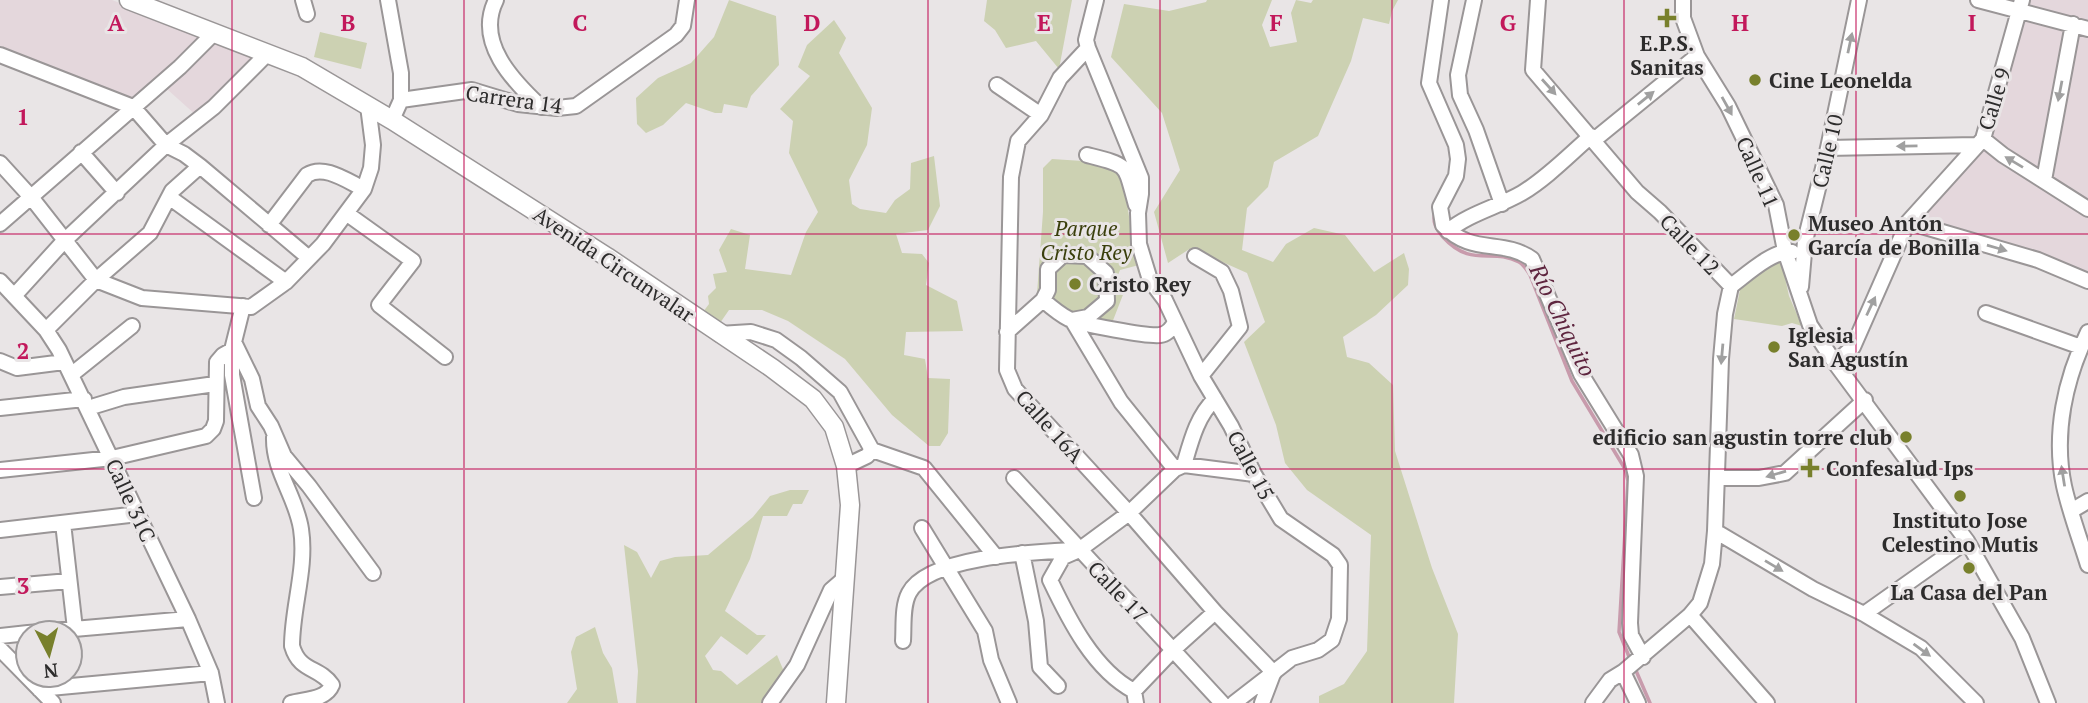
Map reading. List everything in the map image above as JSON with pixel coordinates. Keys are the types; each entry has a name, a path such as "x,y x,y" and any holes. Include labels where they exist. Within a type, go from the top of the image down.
{"main road":[{"name":"Avenida Circunvalar","path":"129,0 302,67 392,120 607,257 772,368 813,399 834,427 846,466 850,505 836,703"}],"street":[{"path":"388,0 401,73 401,100 392,120"},
{"path":"496,0 492,12 491,34 497,55 514,81 541,107"},
{"name":"Carrera 14","path":"401,100 472,90 499,100 541,107 576,106 676,35 683,26 687,0"},
{"path":"1096,0 1086,40 1141,178 1138,214"},
{"path":"1441,0 1429,83 1456,145 1458,167 1440,207 1443,225 1467,243 1521,251 1532,259 1581,374 1631,456 1636,476 1630,623 1638,703"},
{"path":"1474,0 1458,75 1460,95 1476,130 1502,204"},
{"name":"Calle 12","path":"1538,0 1533,70 1637,192 1660,212 1731,286 1725,314 1721,359 1712,564 1700,603 1690,615"},
{"name":"Calle 11","path":"1683,0 1683,18 1697,56 1728,106 1776,205 1785,251 1810,325 1835,363 1967,541 2022,638 2048,703"},
{"name":"Calle 10","path":"1801,302 1803,254 1859,0"},
{"path":"1978,0 2021,5 2088,29"},
{"name":"Calle 9","path":"1835,363 1853,347 1908,222 1979,142 2021,5"},
{"path":"2043,180 2073,24"},
{"path":"0,224 214,33"},
{"name":"Calle 16A","path":"1088,48 1060,78 1041,115 1018,141 1011,177 1007,370 1014,389 1273,673"},
{"path":"14,296 64,242 166,145 214,107 267,54"},
{"path":"0,55 133,107 166,145 200,166 309,258"},
{"path":"1448,231 1462,220 1526,191 1697,56"},
{"path":"997,85 1041,115"},
{"path":"0,163 31,197 96,280 142,298 247,306 286,282 323,244 364,189 371,168 373,145 368,106"},
{"path":"1828,148 1979,142 2088,209"},
{"path":"81,152 117,193"},
{"path":"1087,155 1120,164 1126,171 1138,214"},
{"path":"46,330 96,280 150,233 172,191 200,166"},
{"path":"269,225 307,175 315,170 325,171 364,189"},
{"path":"169,197 286,282"},
{"path":"346,213 413,261 379,304 445,357"},
{"name":"Calle 15","path":"1138,214 1139,244 1150,280 1165,300 1201,376 1231,426 1254,474 1280,519 1333,555 1340,565 1339,619 1332,640 1318,650 1292,659 1273,673"},
{"path":"1908,222 2038,260 2088,281"},
{"path":"1731,286 1757,266 1785,251 1803,254"},
{"path":"1007,332 1043,300 1048,290 1048,269 1063,255 1087,256 1106,274 1107,302 1088,317 1072,320"},
{"path":"1195,256 1222,272 1231,291 1240,327 1201,376"},
{"name":"Calle 31C","path":"0,281 46,330 68,368 188,619 211,673 217,703"},
{"path":"1043,300 1059,314 1072,320 1160,335 1171,330 1175,322"},
{"path":"247,306 233,346 233,384 254,498"},
{"path":"1986,313 2081,347"},
{"path":"1072,320 1121,402 1179,467 1254,474"},
{"path":"0,361 17,368 68,368 132,326"},
{"path":"719,334 751,332 776,340 801,358 840,392 872,450 924,468 996,557"},
{"path":"2088,332 2081,347 2059,429 2060,459 2071,511 2088,565"},
{"path":"0,470 112,458 206,436 216,421 217,362 233,346"},
{"path":"233,346 253,379 258,405 271,426 276,463 292,495 301,529 301,568 292,646 301,664 332,685 330,691 320,696 291,703"},
{"path":"0,408 86,404 215,384"},
{"path":"1215,399 1204,409 1179,467 1129,513 1079,550 1063,557 1050,580 1072,627 1118,682 1135,697 1174,649 1215,612"},
{"path":"1717,478 1759,478 1785,473 1865,400"},
{"path":"274,437 284,456 373,573"},
{"path":"846,466 867,456 872,450"},
{"name":"Calle 17","path":"1014,478 1222,703"},
{"path":"2071,511 2088,501"},
{"path":"0,530 138,514"},
{"path":"63,523 74,619"},
{"path":"922,528 985,631 991,660 1009,703"},
{"path":"1715,531 1929,653 1976,703"},
{"path":"1864,614 1967,541"},
{"path":"903,642 905,602 909,591 920,579 946,566 1022,553 1079,550"},
{"path":"1022,553 1036,621 1040,667 1058,686"},
{"path":"770,703 797,665 831,590 846,577"},
{"path":"0,587 69,581"},
{"path":"1593,703 1610,680 1634,664 1690,615 1767,703"},
{"path":"84,628 188,619"},
{"path":"0,649 14,663"},
{"path":"84,685 211,673"},
{"path":"1234,703 1273,673"},
{"path":"1262,703 1273,673"},
{"path":"39,689 53,703"}],"shaded area":[{"path":"0,0 112,0 259,57 197,116 158,81 126,107 0,55"},
{"path":"1990,0 2088,0 2088,279 1909,221 1976,145 2023,8"}],"green space":[{"path":"729,0 776,16 779,65 751,96 747,108 724,104 722,113 715,113 686,103 663,125 646,133 637,124 636,98 658,78 691,63 714,37"},
{"path":"987,0 1072,0 1059,69 1036,41 1006,48 995,30 984,21"},
{"path":"1207,0 1272,0 1262,25 1270,47 1297,42 1291,13 1296,0 1311,3 1313,0 1398,0 1389,24 1363,18 1351,61 1318,136 1274,162 1268,187 1247,208 1242,250 1273,262 1286,244 1314,228 1345,235 1374,272 1404,253 1409,269 1408,285 1376,315 1343,337 1347,357 1369,363 1393,385 1395,451 1432,568 1458,634 1454,703 1319,703 1319,696 1344,684 1367,651 1371,535 1307,490 1285,463 1276,425 1244,342 1265,322 1247,273 1191,248 1168,263 1154,212 1180,170 1162,113 1111,57 1124,4 1169,11"},
{"path":"834,20 846,38 839,53 872,108 867,145 849,180 852,204 860,209 886,213 895,200 910,189 911,163 934,156 940,206 928,230 896,234 902,253 922,254 929,263 926,285 957,301 963,331 906,332 904,355 925,359 928,378 950,379 948,433 940,446 929,446 892,415 845,359 788,321 762,310 729,310 720,323 703,312 709,304 708,296 716,288 713,274 727,272 719,250 731,229 750,235 745,269 791,275 806,232 818,212 789,153 793,121 780,109 810,76 798,67 807,45"},
{"path":"320,32 367,43 361,69 314,57"},
{"name":"Parque Cristo Rey","path":"1052,159 1098,162 1115,170 1124,182 1133,244 1139,265 1120,270 1118,275 1126,287 1112,323 1073,313 1037,294 1043,168"},
{"path":"1781,259 1789,296 1802,326 1734,319 1741,285"},
{"path":"790,490 809,490 802,504 793,504 787,516 763,516 750,559 725,611 757,635 766,635 747,655 721,636 705,656 713,670 721,671 737,685 777,655 785,674 764,703 636,703 638,671 624,545 637,552 651,578 660,561 675,557 708,555 753,517 770,496"},
{"path":"595,627 603,653 612,668 618,703 567,703 577,689 571,652 576,637"}],"waterway":[{"name":"Río Chiquito","path":"1435,212 1437,228 1453,247 1473,255 1509,258 1525,268 1572,381 1625,469 1628,481 1619,632 1630,659"},
{"name":"Río Chiquito","path":"1634,666 1650,703"}],"place":[{"name":"E.P.S. Sanitas","path":"1667,18"},
{"name":"Cine Leonelda","path":"1755,80"},
{"name":"Museo Antón García de Bonilla","path":"1794,235"},
{"name":"Cristo Rey","path":"1075,284"},
{"name":"Iglesia San Agustín","path":"1774,347"},
{"name":"edificio san agustin torre club","path":"1906,437"},
{"name":"Confesalud Ips","path":"1810,468"},
{"name":"Instituto Jose Celestino Mutis","path":"1960,496"},
{"name":"La Casa del Pan","path":"1969,568"}]}
